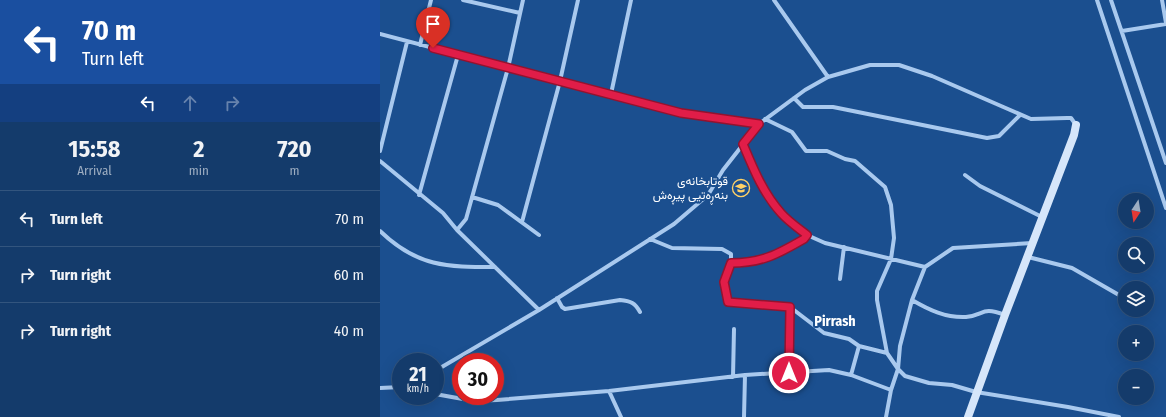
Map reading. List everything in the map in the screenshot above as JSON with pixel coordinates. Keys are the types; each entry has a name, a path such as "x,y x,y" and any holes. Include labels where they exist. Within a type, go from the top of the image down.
{"street":[{"path":"420,45 431,0"},
{"path":"463,0 520,13"},
{"path":"457,230 466,219 508,68 523,0"},
{"path":"522,222 560,81 578,0"},
{"path":"611,94 630,0"},
{"path":"774,0 828,77"},
{"path":"1096,0 1166,208"},
{"path":"1111,0 1166,163"},
{"path":"1122,31 1166,24 1162,0"},
{"path":"380,34 681,113 759,124"},
{"path":"380,151 407,42"},
{"path":"419,195 458,55"},
{"path":"444,366 539,310 674,224 708,195 723,170 759,124 794,98 828,77 870,65 899,65 932,76 1020,115 1039,120 1072,118 1076,125 968,417"},
{"path":"794,98 802,107 833,107 987,138 999,136 1020,115"},
{"path":"765,119 792,132 806,151 827,151 855,161 885,187 891,205 894,226 891,258 877,291 886,352 898,369 906,376 918,381 952,385 976,392 1068,406 1119,417"},
{"path":"743,144 769,198 781,213 807,235 817,238 825,243 925,267"},
{"path":"380,161 419,195 443,213 457,230 539,310"},
{"path":"965,175 980,186 1042,216"},
{"path":"472,197 498,205 539,236"},
{"path":"380,232 403,251 432,263 468,267 496,267"},
{"path":"731,263 751,263 772,257 804,239 807,235"},
{"path":"650,240 672,248 722,249 731,254 731,263 724,282 728,302 790,307 824,333 849,339 859,346 886,352"},
{"path":"886,417 891,390 898,369 900,346 912,300 925,267 953,248 1032,243"},
{"path":"840,279 844,247"},
{"path":"1027,256 1072,268 1118,294"},
{"path":"557,298 562,307 565,309 620,300 629,300 635,304 640,312"},
{"path":"912,300 925,308 947,316 966,317 987,310 1005,315"},
{"path":"789,373 790,307"},
{"path":"733,376 734,329"},
{"path":"851,375 859,346"},
{"path":"444,396 474,401 609,391 733,376 829,370 851,375 891,390"},
{"path":"744,417 745,375"},
{"path":"380,388 392,387"},
{"path":"609,391 621,417"}],"place":[{"name":"قوتابخانەی بنەڕەتیی پیڕەش","path":"741,188"}],"district":[{"name":"Pirrash","path":"835,321"}],"route":[{"path":"433,48 681,113 759,124 743,144 749,158 769,198 781,213 807,235 804,239 772,257 751,263 731,263 724,282 728,302 790,307 789,373"}]}
